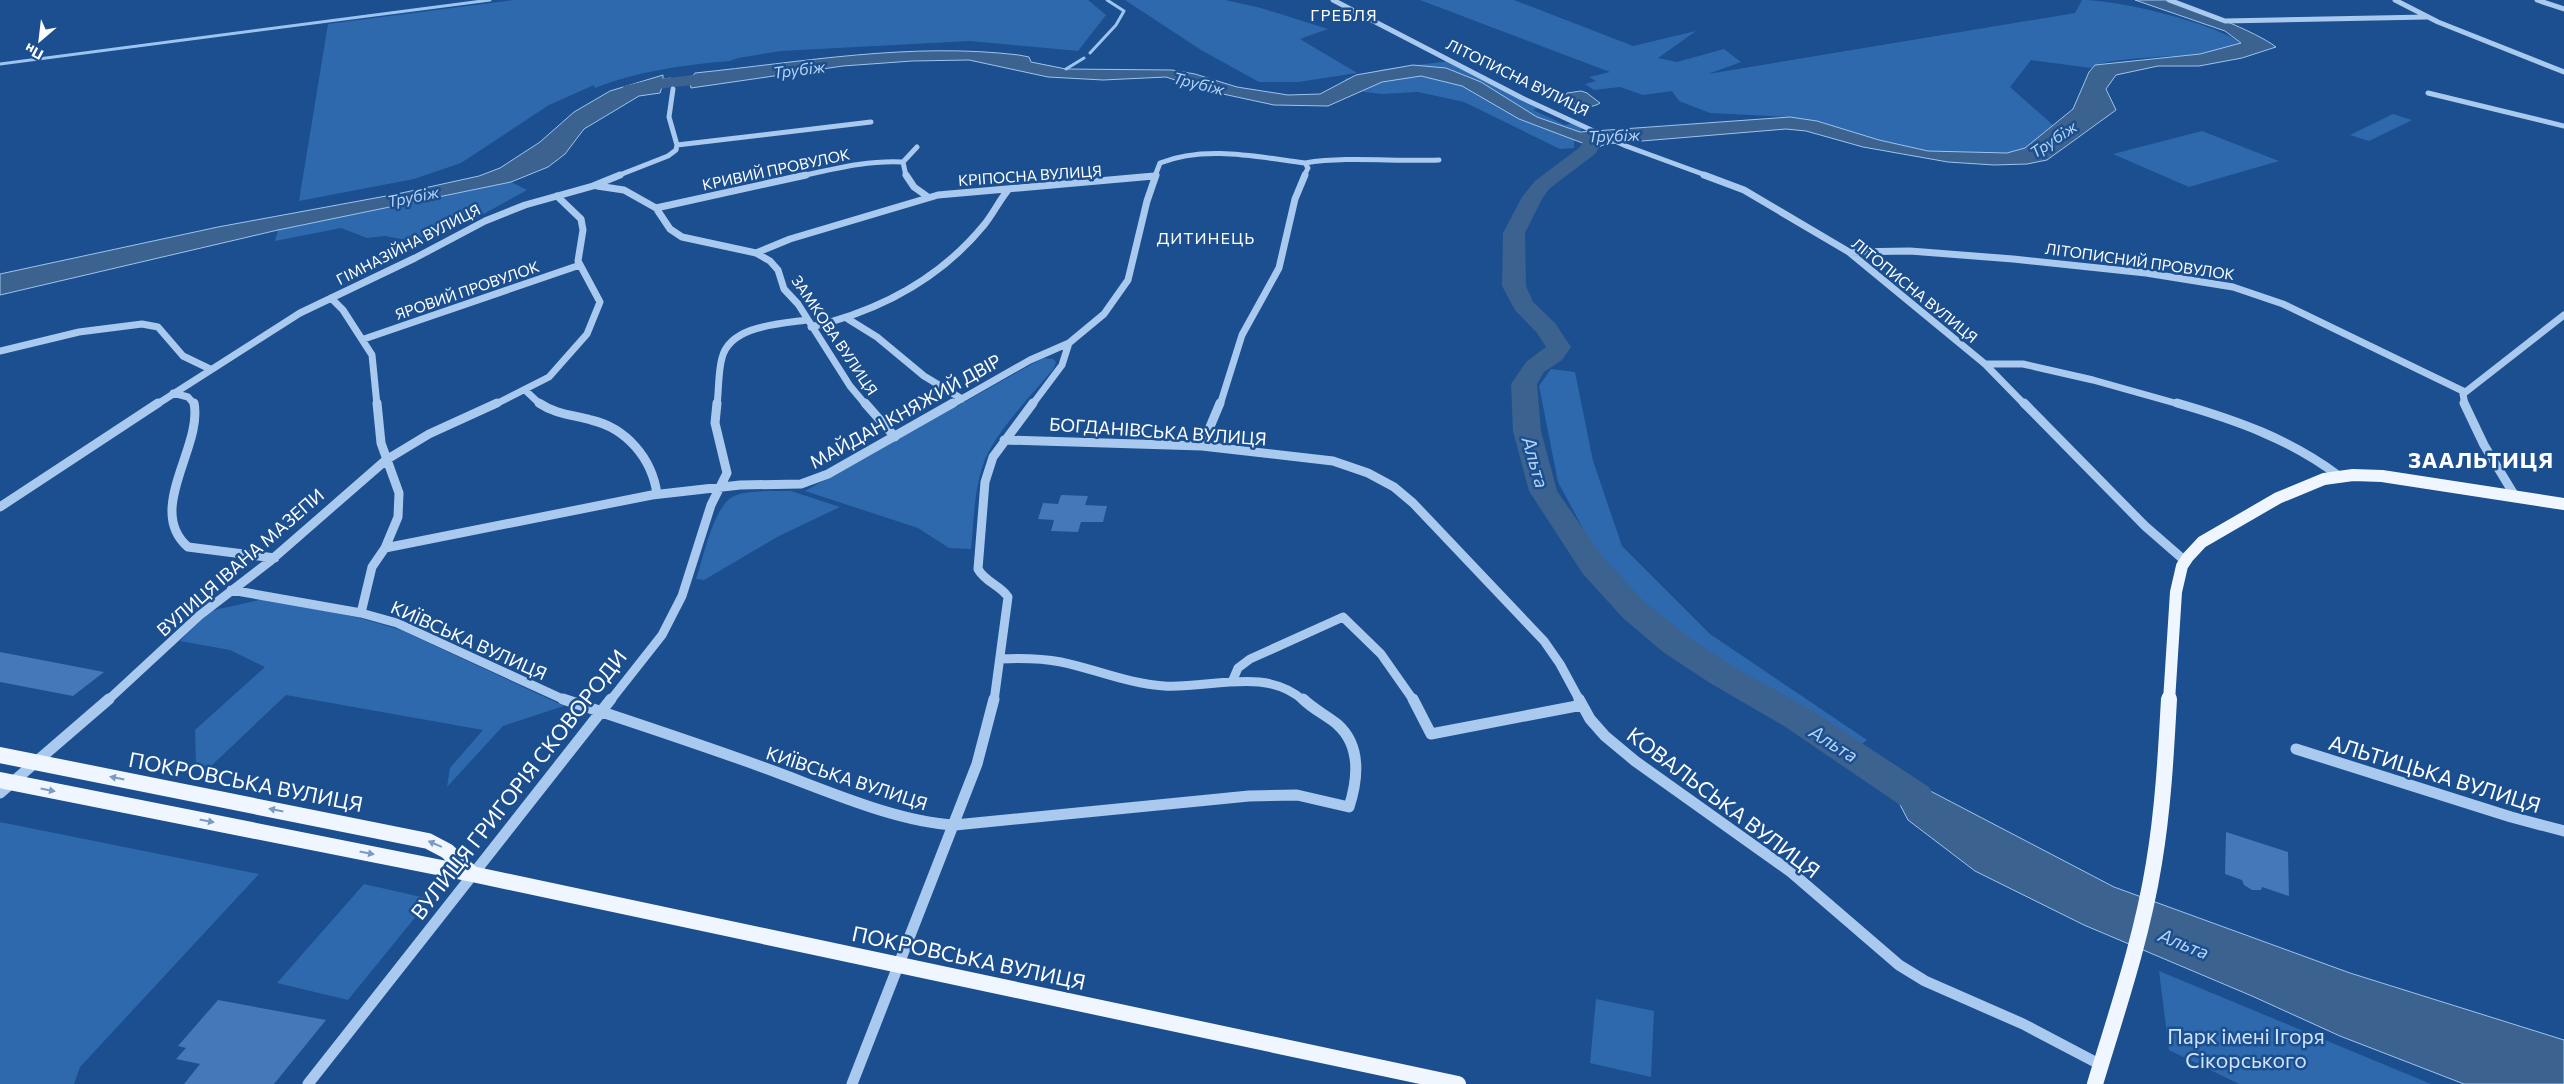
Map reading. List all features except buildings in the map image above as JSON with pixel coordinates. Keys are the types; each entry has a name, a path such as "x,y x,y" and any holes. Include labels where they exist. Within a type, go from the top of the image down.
{"main road":[{"path":"2095,1084 2129,972 2150,883 2162,810 2176,592 2180,568 2192,550 2218,532 2292,490 2339,476 2390,478 2564,504"},
{"name":"ПОКРОВСЬКА ВУЛИЦЯ","path":"0,754 428,840 441,846 472,874"},
{"name":"ПОКРОВСЬКА ВУЛИЦЯ","path":"6,781 472,874 1458,1084"}],"street":[{"name":"ЛІТОПИСНА ВУЛИЦЯ","path":"1333,0 1522,98 1626,146 1744,190 1849,252 1985,364 2145,526 2184,560"},
{"path":"2169,0 2225,21 2427,17"},
{"path":"2395,0 2427,17 2564,72"},
{"path":"2537,0 2564,9"},
{"path":"673,89 668,114 670,128 677,145 871,122"},
{"path":"2428,93 2564,126"},
{"name":"ГІМНАЗІЙНА ВУЛИЦЯ","path":"0,507 294,316 415,258 479,224 557,196 594,186 668,156 676,150 677,145"},
{"path":"917,146 903,162 903,168 912,185 928,197"},
{"path":"1154,176 1160,163 1180,156 1223,155 1305,163 1320,159 1399,162 1439,160"},
{"name":"КРИВИЙ ПРОВУЛОК","path":"656,208 847,166 877,162 903,162"},
{"path":"1202,446 1221,401 1242,335 1280,265 1295,199 1307,172 1305,163"},
{"name":"КРІПОСНА ВУЛИЦЯ","path":"756,253 790,240 928,197 958,192 1008,190 1154,176"},
{"name":"МАЙДАН КНЯЖИЙ ДВІР","path":"721,487 806,483 895,437 1030,360 1069,343 1104,314 1128,280 1154,176"},
{"name":"ЗАМКОВА ВУЛИЦЯ","path":"594,186 624,190 656,208 670,229 682,237 756,253 774,264 782,285 798,304 850,386 873,415 895,437"},
{"name":"ВУЛИЦЯ ГРИГОРІЯ СКОВОРОДИ","path":"308,1084 600,711 655,644 668,624 682,596 711,505 721,487 727,469 717,437 715,423 724,352 730,342 744,335 848,319 885,304 927,279 978,231 1008,190"},
{"path":"557,196 566,203 582,222 578,256 580,266"},
{"name":"ЛІТОПИСНИЙ ПРОВУЛОК","path":"1849,252 1908,252 2027,260 2227,285 2276,302 2465,392"},
{"name":"ЯРОВИЙ ПРОВУЛОК","path":"364,339 580,266"},
{"name":"ВУЛИЦЯ ІВАНА МАЗЕПИ","path":"0,793 6,781 36,762 232,590 275,558 386,460 429,434 542,382 557,369 587,334 599,307 599,297 580,266"},
{"path":"331,298 364,339 374,363 379,428 386,460"},
{"path":"2515,496 2462,398 2465,392 2564,315"},
{"path":"848,319 872,334 924,376 962,399"},
{"path":"0,351 73,334 130,325 150,325 158,328 187,359 210,369"},
{"path":"852,1084 955,825 983,741 994,701 1008,597 1006,591 986,579 978,569 985,482 994,457 1004,440 1062,365 1069,343"},
{"path":"1985,364 2023,364 2047,369 2238,420 2318,460 2339,476"},
{"path":"525,390 535,403 546,409 605,424 622,432 649,465 655,480 657,494"},
{"path":"173,393 192,400 195,408 193,425 170,511 182,542 188,547 275,558"},
{"name":"БОГДАНІВСЬКА ВУЛИЦЯ","path":"1004,440 1202,446 1345,464 1359,468 1394,487"},
{"name":"КИЇВСЬКА ВУЛИЦЯ","path":"362,613 372,567 385,548 398,517 400,505 396,481 386,460"},
{"path":"385,548 657,494 721,487"},
{"name":"КОВАЛЬСЬКА ВУЛИЦЯ","path":"1394,487 1413,503 1544,641 1560,664 1582,705 1596,726 1618,748 1791,872 1912,974 1939,988 2022,1024 2101,1065"},
{"name":"КИЇВСЬКА ВУЛИЦЯ","path":"232,590 382,618 432,639 534,688 694,742 870,806 935,824 955,825 1249,796 1297,795 1348,807"},
{"path":"1232,682 1238,668 1250,660 1343,617 1359,630 1383,659 1414,702 1431,734 1582,705"},
{"path":"1000,659 1027,657 1056,660 1138,682 1167,686 1253,682 1287,688 1343,729 1351,743 1356,762 1356,786 1348,807"},
{"name":"АЛЬТИЦЬКА ВУЛИЦЯ","path":"2296,749 2511,817 2564,831"}],"green space":[{"path":"513,0 1088,0 1106,15 1078,51 970,41 781,51 730,61 644,73 595,88 594,85 549,105 461,163 414,179 299,201 328,24"},
{"path":"1125,0 1225,0 1261,8 1328,29 1300,39 1357,73 1298,82 1259,82 1201,50"},
{"path":"1420,0 1514,0 1633,46 1696,31 1658,58 1677,62 1724,49 1741,62 1708,74 2075,13 2082,0 2141,8 2187,20 2209,27 2241,43 2205,53 2126,60 2099,64 2091,68 2031,60 2010,87 2053,125 2025,148 2007,153 1928,151 1879,140 1817,121 1790,117 1710,113 1679,101 1672,91 1643,95 1620,87 1594,90 1585,84 1596,81 1589,77 1610,72"},
{"path":"1450,61 1539,108 1533,110 1565,125 1572,123 1583,127 1574,141 1574,148 1560,149 1464,102 1418,92 1382,94 1364,92 1344,79 1384,69"},
{"path":"2393,114 2412,120 2369,141 2350,135"},
{"path":"2202,131 2279,161 2189,187 2113,154"},
{"path":"511,182 527,190 469,222 412,241 385,236 367,238 341,228 275,241 278,230"},
{"path":"1043,358 1053,359 1056,362 1054,368 995,440 983,465 976,496 971,549 949,548 918,528 805,491"},
{"path":"1551,369 1575,372 1593,461 1622,546 1710,634 1867,740 1857,748 1797,709 1696,649 1639,598 1593,547 1558,482 1539,386"},
{"path":"762,491 791,491 840,507 779,536 704,580 696,579 710,533 720,510 727,502 739,494"},
{"path":"264,599 360,618 401,630 564,706 503,726 447,787 450,768 483,730 286,695 210,767 196,764 195,730 265,667 230,650 180,641 210,611"},
{"path":"0,822 259,874 80,1067 74,1084 0,1084"},
{"path":"364,884 430,899 348,1000 277,983"},
{"name":"Парк імені Ігоря Сікорського","path":"2159,971 2431,1084 2239,1084 2169,1050"},
{"path":"1596,999 1654,1011 1651,1077 1590,1063"}],"water":[{"path":"2135,0 2166,0 2191,8 2239,27 2276,47 2242,58 2199,66 2158,66 2116,75 2106,89 2116,110 2047,160 2027,164 1994,165 1948,162 1863,147 1806,131 1786,129 1606,144 1591,150 1586,148 1585,144 1519,119 1462,86 1421,76 1382,82 1328,106 1274,105 1209,91 1166,77 1103,80 1048,77 969,60 912,61 843,66 691,88 690,84 679,85 679,78 693,76 695,73 897,52 938,51 1019,55 1029,57 1031,62 1066,69 1172,70 1195,74 1237,87 1288,95 1320,94 1356,75 1413,65 1446,68 1481,82 1537,117 1580,132 1790,117 1817,121 1879,140 1928,151 2007,153 2025,148 2073,109 2089,72 2095,65 2200,54 2241,43 2225,31"},
{"path":"663,75 663,79 671,78 669,86 662,87 660,93 639,96 584,129 565,154 548,167 511,182 278,230 0,295 0,274 218,227 397,194 479,176 500,168 540,142 574,112 610,91"},
{"path":"1581,91 1587,93 1600,103 1582,106 1572,102 1565,96 1567,93"},
{"path":"1884,774 1915,783 2114,887 2350,973 2564,1040 2564,1084 2464,1084 2340,1036 2252,996 2084,925 1975,871 1908,820"}],"waterway":[{"path":"0,64 490,0"},
{"path":"1090,53 1116,25 1124,11 1107,0"},
{"path":"1066,69 1084,58"},
{"name":"Трубіж","path":"630,90 650,85 721,77"},
{"name":"Альта","path":"1594,139 1588,150 1542,185 1532,197 1514,233 1514,286 1523,305 1546,328 1559,347 1553,355 1535,367 1524,384 1527,431 1543,491 1594,567 1634,610 1675,644 1722,675 1796,717 1916,797"}],"district":[{"name":"ГРЕБЛЯ","path":"1344,14"},
{"name":"ДИТИНЕЦЬ","path":"1206,237"},
{"name":"ЗААЛЬТИЦЯ","path":"2481,459"}]}
